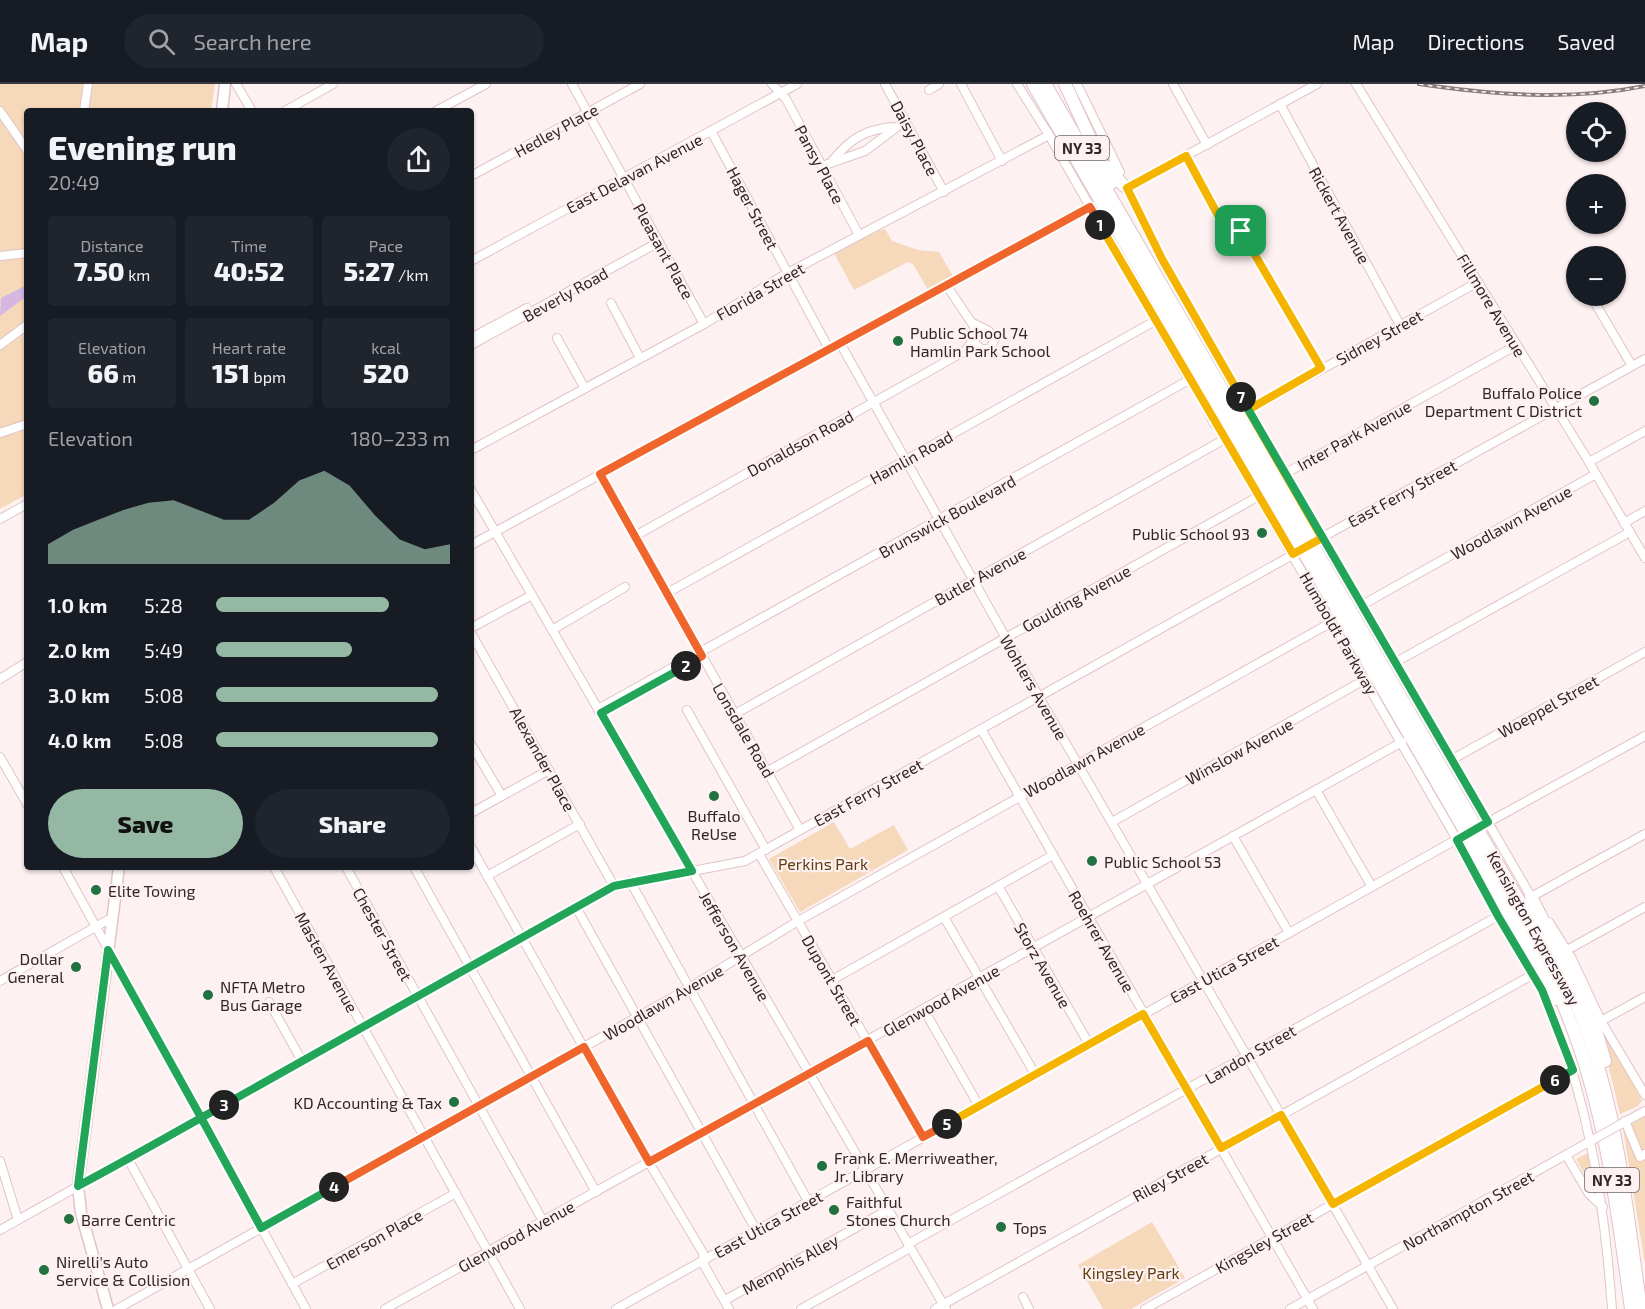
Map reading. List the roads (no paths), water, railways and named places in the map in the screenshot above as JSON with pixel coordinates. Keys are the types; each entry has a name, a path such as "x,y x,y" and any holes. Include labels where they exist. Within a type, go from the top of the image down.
{"highway":[{"name":"Kensington Expressway","path":"1036,84 1128,224 1553,957 1588,1030 1608,1095 1618,1145 1641,1309"},
{"name":"Kensington Expressway","path":"1036,84 1161,320 1531,940 1557,990 1590,1075 1608,1155 1631,1309"},
{"path":"1074,87 1128,224"},
{"path":"1074,87 1119,181 1127,188"},
{"path":"1161,320 1216,423"},
{"path":"1460,841 1575,1033"},
{"path":"1531,897 1592,1014 1608,1074 1608,1095"},
{"path":"1625,1309 1626,1274"},
{"path":"1639,1295 1645,1308"}],"main road":[{"path":"222,108 225,84"},
{"path":"108,1309 81,1213 78,1186 119,870"}],"street":[{"path":"84,108 88,84"},
{"path":"237,84 250,108"},
{"path":"290,108 333,84"},
{"path":"442,108 486,84"},
{"name":"Pleasant Place","path":"572,84 704,324"},
{"name":"Hedley Place","path":"474,174 640,84"},
{"name":"Pansy Place","path":"772,84 780,93 859,235"},
{"name":"East Delavan Avenue","path":"474,259 797,84"},
{"name":"Daisy Place","path":"885,84 944,192"},
{"path":"929,90 939,84"},
{"path":"961,84 1002,161"},
{"name":"Humboldt Parkway","path":"1017,84 1161,320 1189,380 1294,554 1460,841 1498,916 1542,990 1573,1070 1594,1139 1604,1207 1612,1309"},
{"path":"1173,84 1207,145"},
{"path":"1127,188 1317,84"},
{"name":"Fillmore Avenue","path":"1356,84 1589,462 1645,558"},
{"name":"Rickert Avenue","path":"1280,104 1400,325"},
{"path":"0,111 24,146"},
{"path":"822,166 833,160 866,151 875,146 894,127 905,121"},
{"path":"833,160 848,143 862,133 894,127"},
{"name":"Hager Street","path":"711,131 829,350"},
{"name":"Florida Street","path":"474,448 704,324 788,273 859,235 883,225 1049,135"},
{"path":"1186,156 1220,219 1240,229 1321,368"},
{"name":"Humboldt Parkway","path":"1127,188 1162,259 1321,538 1396,663 1486,823 1531,897 1567,950 1600,1021 1645,1095"},
{"path":"474,542 1090,207"},
{"name":"Beverly Road","path":"474,343 492,330 658,240"},
{"path":"0,256 24,253"},
{"name":"Sidney Street","path":"1248,410 1478,282"},
{"path":"947,286 973,323 976,346 983,350 990,349 994,344 994,338 989,331 973,323"},
{"path":"611,303 640,358"},
{"path":"1597,306 1632,366"},
{"name":"Hamlin Road","path":"667,593 1161,320"},
{"path":"0,345 24,327"},
{"name":"Beverly Road","path":"474,337 492,330"},
{"path":"975,337 981,331 989,331"},
{"name":"Donaldson Road","path":"635,536 965,351 975,337"},
{"path":"557,338 584,387"},
{"name":"Wohlers Avenue","path":"840,343 1039,697 1393,1309"},
{"name":"Inter Park Avenue","path":"1286,474 1516,345"},
{"name":"Donaldson Road","path":"965,351 983,350"},
{"name":"East Ferry Street","path":"0,1230 614,886 741,863 762,852 1645,358"},
{"name":"Brunswick Boulevard","path":"599,711 1189,380"},
{"path":"0,433 24,425"},
{"path":"1589,462 1645,430"},
{"name":"Butler Avenue","path":"735,714 1226,439"},
{"name":"Lonsdale Road","path":"600,474 800,830"},
{"name":"Woodlawn Avenue","path":"1362,605 1596,474"},
{"name":"Jefferson Avenue","path":"474,494 945,1306"},
{"name":"Goulding Avenue","path":"768,771 1259,496"},
{"path":"0,519 24,506"},
{"path":"1624,523 1645,511"},
{"path":"1396,663 1630,532"},
{"path":"552,630 625,587"},
{"path":"474,629 532,595"},
{"name":"Woodlawn Avenue","path":"117,1309 689,988 798,921 1332,622"},
{"name":"Alexander Place","path":"474,636 614,886"},
{"name":"Woeppel Street","path":"1451,760 1645,652"},
{"path":"0,679 24,664"},
{"name":"Winslow Avenue","path":"1112,822 1366,679"},
{"name":"Dupont Street","path":"687,710 798,921 923,1137"},
{"name":"Roehrer Avenue","path":"981,729 1313,1309"},
{"name":"East Utica Street","path":"616,1309 1645,736"},
{"name":"Glenwood Avenue","path":"385,1309 1402,742"},
{"path":"474,749 502,796"},
{"path":"0,757 24,799"},
{"path":"474,811 549,770"},
{"path":"1316,790 1372,887"},
{"path":"487,876 580,824"},
{"path":"1531,897 1645,834"},
{"path":"1233,836 1289,933"},
{"path":"474,852 702,1253 729,1309"},
{"path":"832,980 1053,855"},
{"path":"65,870 306,1309"},
{"name":"Masten Avenue","path":"276,870 520,1309"},
{"name":"Chester Street","path":"348,870 543,1221"},
{"path":"416,870 596,1192"},
{"path":"630,882 808,1201"},
{"name":"Storz Avenue","path":"998,886 1089,1044"},
{"path":"576,907 756,1230"},
{"path":"1567,950 1645,907"},
{"path":"944,916 1035,1074"},
{"name":"Landon Street","path":"801,1309 1247,1055 1498,916"},
{"path":"0,981 113,917"},
{"name":"Riley Street","path":"935,1309 945,1306 1221,1148 1532,975"},
{"path":"1600,1021 1645,997"},
{"path":"269,1002 302,1061"},
{"path":"924,1010 980,1106"},
{"name":"Kingsley Street","path":"1145,1309 1573,1070"},
{"name":"Northampton Street","path":"1290,1309 1645,1111"},
{"path":"1623,1123 1640,1157 1645,1154"},
{"path":"1566,1155 1589,1194 1604,1207"},
{"path":"128,1159 210,1309"},
{"path":"0,1161 18,1220"},
{"name":"Emerson Place","path":"292,1284 456,1193"},
{"name":"Memphis Alley","path":"725,1300 888,1210"},
{"path":"1023,1297 1029,1309"}],"railway":[{"path":"1419,84 1532,95 1589,94 1645,86"}],"place":[{"name":"Public School 74 Hamlin Park School","path":"898,341"},
{"name":"Buffalo Police Department C District","path":"1594,401"},
{"name":"Public School 93","path":"1262,533"},
{"name":"Buffalo ReUse","path":"714,796"},
{"name":"Public School 53","path":"1092,861"},
{"name":"Elite Towing","path":"96,890"},
{"name":"Dollar General","path":"76,967"},
{"name":"NFTA Metro Bus Garage","path":"208,995"},
{"name":"KD Accounting & Tax","path":"454,1102"},
{"name":"Frank E. Merriweather, Jr. Library","path":"822,1166"},
{"name":"Faithful Stones Church","path":"834,1210"},
{"name":"Barre Centric","path":"69,1219"},
{"name":"Tops","path":"1001,1227"},
{"name":"Nirelli's Auto Service & Collision","path":"44,1270"}],"park label":[{"name":"Perkins Park","path":"823,863"},
{"name":"Kingsley Park","path":"1131,1272"}]}
